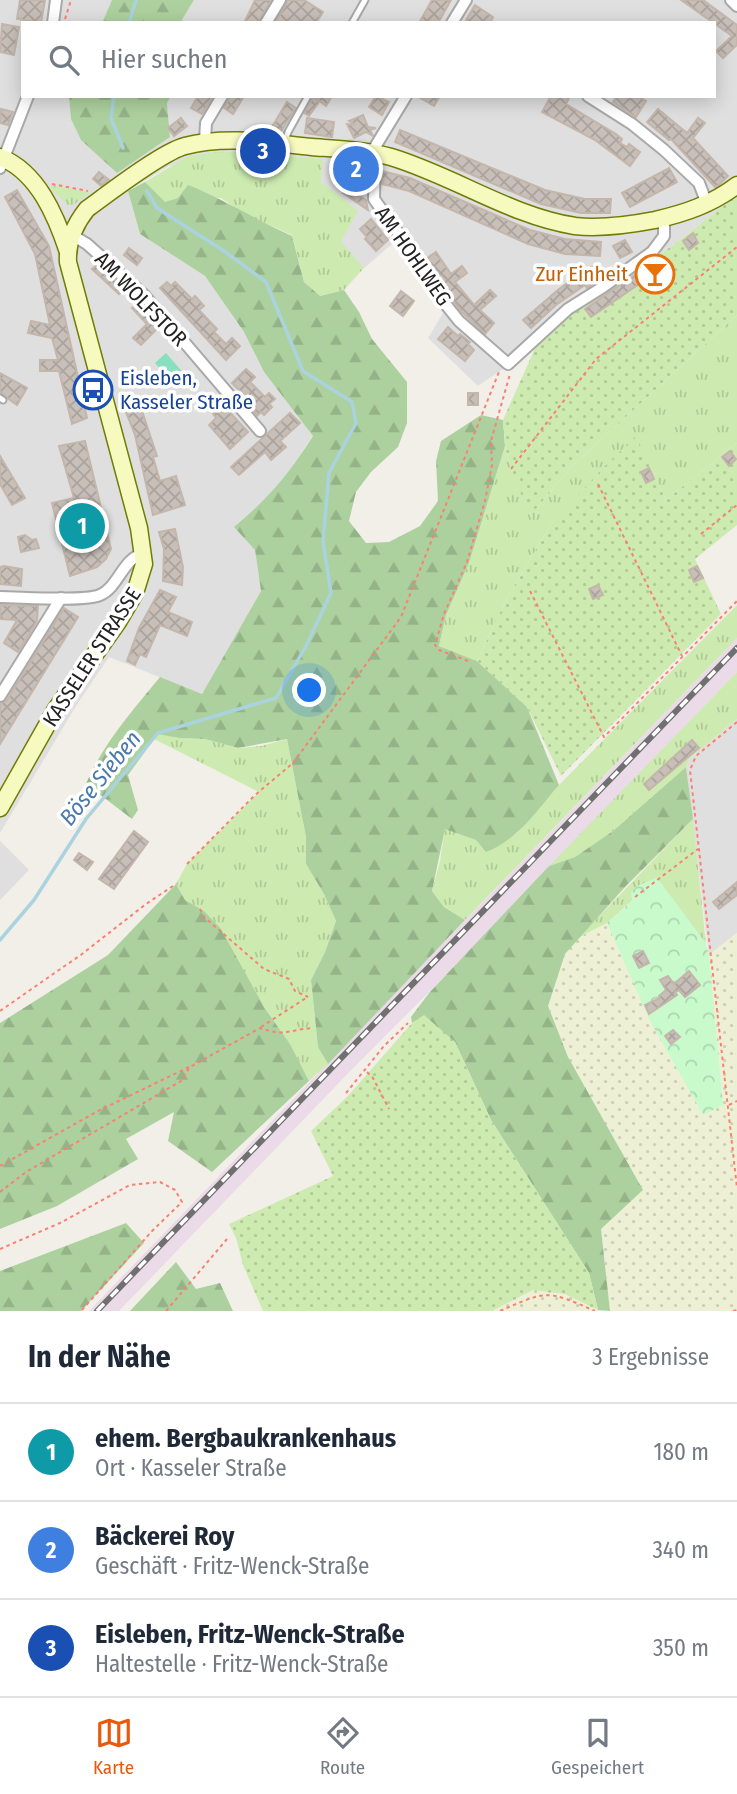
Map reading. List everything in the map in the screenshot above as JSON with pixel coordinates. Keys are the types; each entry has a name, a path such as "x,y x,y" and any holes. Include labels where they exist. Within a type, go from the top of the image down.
{"main road":[{"path":"53,211 75,228 87,209 182,146 231,141 374,153 406,162 535,215 562,223 597,227 664,218 707,204 737,185"},
{"name":"KASSELER STRASSE","path":"2,161 18,167 53,211 68,252"},
{"name":"KASSELER STRASSE","path":"0,808 60,704 131,601 143,574 144,554 68,262 75,228"}],"street":[{"path":"52,21 56,0"},
{"path":"267,21 280,0"},
{"path":"453,21 466,0"},
{"path":"731,0 737,6"},
{"path":"2,161 28,98"},
{"path":"205,142 205,123 221,98"},
{"path":"374,153 375,147 406,98"},
{"path":"591,98 632,124 664,150 699,183 707,204"},
{"name":"AM HOHLWEG","path":"374,153 374,199 431,286 460,321 508,364"},
{"path":"508,364 568,309 654,250 665,234 664,218"},
{"name":"AM WOLFSTOR","path":"75,228 87,244 144,295 260,431"},
{"path":"0,597 61,598 102,594 134,557 144,554"},
{"path":"0,696 61,598"}],"lane":[{"path":"353,21 365,0"},
{"path":"284,144 308,98"}],"path":[{"path":"64,21 71,0"},
{"path":"30,181 107,194"},
{"path":"511,469 596,359 737,247"},
{"path":"187,864 255,795 293,764 401,617 496,374 508,364 510,373 491,442 492,465 485,501 467,562 444,614 435,645 439,650 468,661"},
{"path":"598,484 682,657"},
{"path":"701,534 737,505"},
{"path":"530,591 604,737 737,601"},
{"path":"737,722 696,756 691,770 737,1188"},
{"path":"635,897 699,848"},
{"path":"0,1011 176,884"},
{"path":"0,1166 98,1111 190,1067 260,1028 308,997 295,991 289,979 264,969 211,923 200,909"},
{"path":"346,1093 384,1046 408,1023"},
{"path":"260,1028 280,1035 312,1028"},
{"path":"0,1192 26,1172 181,1081 190,1067"},
{"path":"366,1071 373,1078 389,1109"},
{"path":"728,1106 737,1101"},
{"path":"0,1249 60,1223 130,1185 160,1182 175,1190 182,1202 153,1230 81,1311"},
{"path":"166,1311 227,1239"},
{"path":"500,1311 539,1294 562,1296 595,1311"},
{"path":"733,1311 737,1310"}],"shaded area":[{"path":"0,0 112,0 103,21 21,21 21,98 69,98 71,119 155,146 170,137 167,103 170,98 716,98 716,21 181,21 194,0 737,0 737,195 672,246 573,311 536,346 478,386 428,338 443,313 422,283 398,239 364,268 340,241 321,182 322,159 214,152 169,166 128,191 140,234 205,276 244,332 264,372 313,435 285,478 265,502 235,527 255,550 261,591 202,694 109,657 76,706 0,833"},
{"path":"737,638 737,672 460,961 119,1311 89,1311"},
{"path":"737,719 737,933 709,955 686,767 690,758"},
{"path":"0,841 29,870 0,900"}],"green space":[{"path":"112,0 194,0 181,21 103,21"},
{"path":"69,98 170,98 167,103 170,137 117,173 81,140 71,119"},
{"path":"214,152 323,159 321,182 358,211 341,241 364,268 344,290 319,296 304,282 292,235 248,216 221,198 178,198 165,203 145,182 186,157"},
{"path":"145,182 165,202 178,198 188,185 292,236 304,282 320,296 344,290 359,312 372,339 407,382 407,423 398,447 371,472 356,492 349,521 366,543 389,542 420,526 438,501 436,461 441,441 481,415 503,420 505,446 469,563 446,615 439,646 477,661 527,707 559,785 517,832 486,852 476,840 445,829 432,891 444,907 465,920 328,1064 318,1047 311,980 336,921 306,864 306,837 287,739 238,748 205,739 158,734 128,775 138,810 132,819 86,784 109,742 160,677 202,694 261,591 255,550 234,527 278,485 313,436 264,372 244,332 205,276 140,234 128,191"},
{"path":"52,185 90,193 73,205 68,205 51,189"},
{"path":"737,195 737,315 570,468 536,509 526,505 512,474 505,446 503,420 536,346 573,311 672,246"},
{"path":"737,315 737,443 666,500 636,437 552,523 507,598 477,661 439,646 446,615 469,563 505,446 512,474 536,509 570,468"},
{"path":"166,353 186,376 175,386 155,363"},
{"path":"636,436 666,500 737,443 737,525 695,559 721,614 561,776 527,707 477,661 507,598 552,523"},
{"path":"737,605 737,638 465,920 444,907 432,891 445,828 476,840 516,834 559,785"},
{"path":"737,672 737,719 690,758 686,767 613,831 575,857 549,866"},
{"path":"158,733 179,738 205,739 238,748 261,746 287,739 306,837 306,864 336,921 311,980 318,1047 328,1064 309,1081 290,1044 204,912 185,900 176,884 187,864 259,792 154,739"},
{"path":"686,767 693,819 625,887 565,954 548,1006 568,1057 643,1190 601,1229 610,1311 598,1310 589,1273 491,1120 455,1042 424,1016 412,1023 411,1017 429,993 549,866 575,857 613,831"},
{"path":"693,819 706,944 657,878 607,923 579,937"},
{"path":"657,878 706,944 709,955 723,1105 703,1115 649,1019 607,923 632,901 631,892 639,885"},
{"path":"176,884 185,900 204,911 221,929 309,1081 212,1172 168,1141 174,1112 126,1139 138,1159 57,1206 0,1229 0,1023 108,955"},
{"path":"607,923 649,1019 723,1105 709,955 737,933 737,1311 610,1311 601,1229 568,1057 548,1006 565,954 579,937"},
{"path":"424,1015 455,1042 491,1120 589,1273 598,1310 565,1294 533,1290 492,1311 263,1311 229,1224 333,1176 311,1131 347,1097 412,1023"},
{"path":"126,1223 144,1243 81,1311 0,1311 0,1271"},
{"path":"176,1262 196,1289 220,1283 233,1311 130,1311"},
{"path":"533,1290 565,1294 604,1311 494,1311"}],"building":[{"path":"20,0 45,0 41,21 17,19"},
{"path":"255,0 271,0 259,21 245,21"},
{"path":"288,0 304,0 323,12 317,21 276,21"},
{"path":"432,0 451,0 439,21 420,21"},
{"path":"681,0 703,0 737,25 737,45 723,58 716,51 732,36 716,25 716,21 711,21"},
{"path":"475,5 493,17 491,21 466,20"},
{"path":"2,24 19,27 14,55 0,52"},
{"path":"197,98 212,98 202,114 191,108"},
{"path":"229,98 243,98 233,114 224,108"},
{"path":"313,98 319,102 309,116 304,113"},
{"path":"316,98 331,98 326,106"},
{"path":"375,98 389,102 382,115 369,107"},
{"path":"420,98 439,98 434,106"},
{"path":"550,98 569,98 566,104 616,134 622,139 620,143 627,147 629,144 640,152 630,166 595,140 542,112"},
{"path":"616,98 641,98 646,101 636,117 613,102"},
{"path":"287,102 296,108 280,133 270,130"},
{"path":"1,109 13,112 8,125 0,123"},
{"path":"658,109 687,133 698,118 705,123 693,138 728,176 719,185 715,187 671,139 647,122"},
{"path":"363,115 368,127 376,128 370,130 373,136 366,132 354,138 347,124 355,125 349,121"},
{"path":"181,118 187,126 174,136 168,128"},
{"path":"307,118 334,122 332,137 305,133"},
{"path":"400,130 545,190 585,199 611,199 610,213 581,213 541,204 395,142"},
{"path":"342,165 367,168 366,183 340,179"},
{"path":"669,168 677,182 630,207 622,193"},
{"path":"382,171 410,178 530,230 565,239 601,242 600,256 565,254 528,244 409,191 382,184"},
{"path":"99,172 109,180 101,186 93,179"},
{"path":"347,187 366,200 368,210 343,193"},
{"path":"17,190 49,246 87,418 72,424 59,371 40,371 40,360 58,360 52,338 28,333 31,321 50,325 35,254 5,197"},
{"path":"371,219 388,240 376,251 360,229"},
{"path":"693,233 698,243 689,250 683,241"},
{"path":"625,240 632,252 620,258 613,246"},
{"path":"129,248 142,258 137,265 124,255"},
{"path":"436,252 451,274 462,266 467,273 455,282 474,305 490,290 496,296 480,310 494,323 485,334 460,310 424,260"},
{"name":"Zur Einheit","path":"662,260 670,270 657,281 649,271"},
{"path":"98,264 125,288 119,294 92,269"},
{"path":"596,264 604,276 587,288 585,285 556,305 531,328 523,320 559,289"},
{"path":"636,274 642,282 591,317 585,309"},
{"path":"167,282 171,286 175,282 192,299 195,296 204,306 199,310 217,329 214,332 226,344 232,338 240,346 226,360 160,288"},
{"path":"401,291 414,301 403,316 390,306"},
{"path":"138,303 160,326 141,345 133,338 147,324 132,308"},
{"path":"448,327 470,342 468,344 474,350 465,361 438,339"},
{"path":"246,369 255,377 250,382 265,397 269,393 275,399 269,404 272,407 264,415 261,412 257,416 253,410 256,407 232,383"},
{"path":"0,373 27,388 17,405 0,393"},
{"path":"468,393 478,393 478,405 468,405"},
{"path":"139,402 157,456 153,457 160,481 176,476 185,505 153,515 135,435 124,407"},
{"path":"223,405 248,432 230,449 209,425 216,418 213,414"},
{"path":"290,413 300,423 280,441 286,447 271,460 265,452 239,475 231,467"},
{"path":"85,441 111,549 106,559 97,567 70,576 52,503 74,498 59,446"},
{"path":"730,451 736,459 729,466 722,457"},
{"path":"0,456 25,498 12,505 0,484"},
{"path":"649,468 654,479 646,483 641,472"},
{"path":"175,529 183,567 182,585 163,581 164,549 159,532"},
{"path":"25,535 32,540 36,539 39,548 21,552 18,537"},
{"path":"697,566 703,578 694,582 689,570"},
{"path":"0,567 22,569 21,586 0,584"},
{"path":"598,585 603,595 593,599 589,589"},
{"path":"160,590 176,597 168,612 192,622 187,636 160,625 146,657 140,654 135,665 127,661 139,628"},
{"path":"0,605 38,606 37,621 18,652 4,643 17,620 0,619"},
{"path":"64,608 78,617 0,744 0,704 7,700"},
{"path":"692,740 699,748 649,790 644,784"},
{"path":"134,831 148,842 114,889 99,879"},
{"path":"79,853 93,862 87,870 74,860"},
{"path":"737,882 737,895 719,909 713,902"},
{"path":"643,951 649,963 639,968 633,956"},
{"path":"689,971 700,985 685,997 679,990 675,992 677,995 649,1014 645,1005 660,998 666,990 660,980 668,976 674,984"},
{"path":"673,1030 680,1037 671,1044 665,1036"}],"waterway":[{"name":"Böse Sieben","path":"130,21 136,0"},
{"name":"Böse Sieben","path":"114,98 111,118 123,148"},
{"name":"Böse Sieben","path":"0,940 34,900 86,819 158,733 276,698 306,646 331,593 323,542 329,473 356,423 352,402 303,371 266,282 157,208 147,191"}],"railway":[{"path":"97,1311 737,648"}],"place":[{"name":"Eisleben, Fritz-Wenck-Straße","path":"263,151"},
{"name":"Bäckerei Roy","path":"356,169"},
{"name":"Zur Einheit","path":"655,274"},
{"name":"Eisleben, Kasseler Straße","path":"93,390"},
{"name":"ehem. Bergbaukrankenhaus","path":"82,526"}]}
